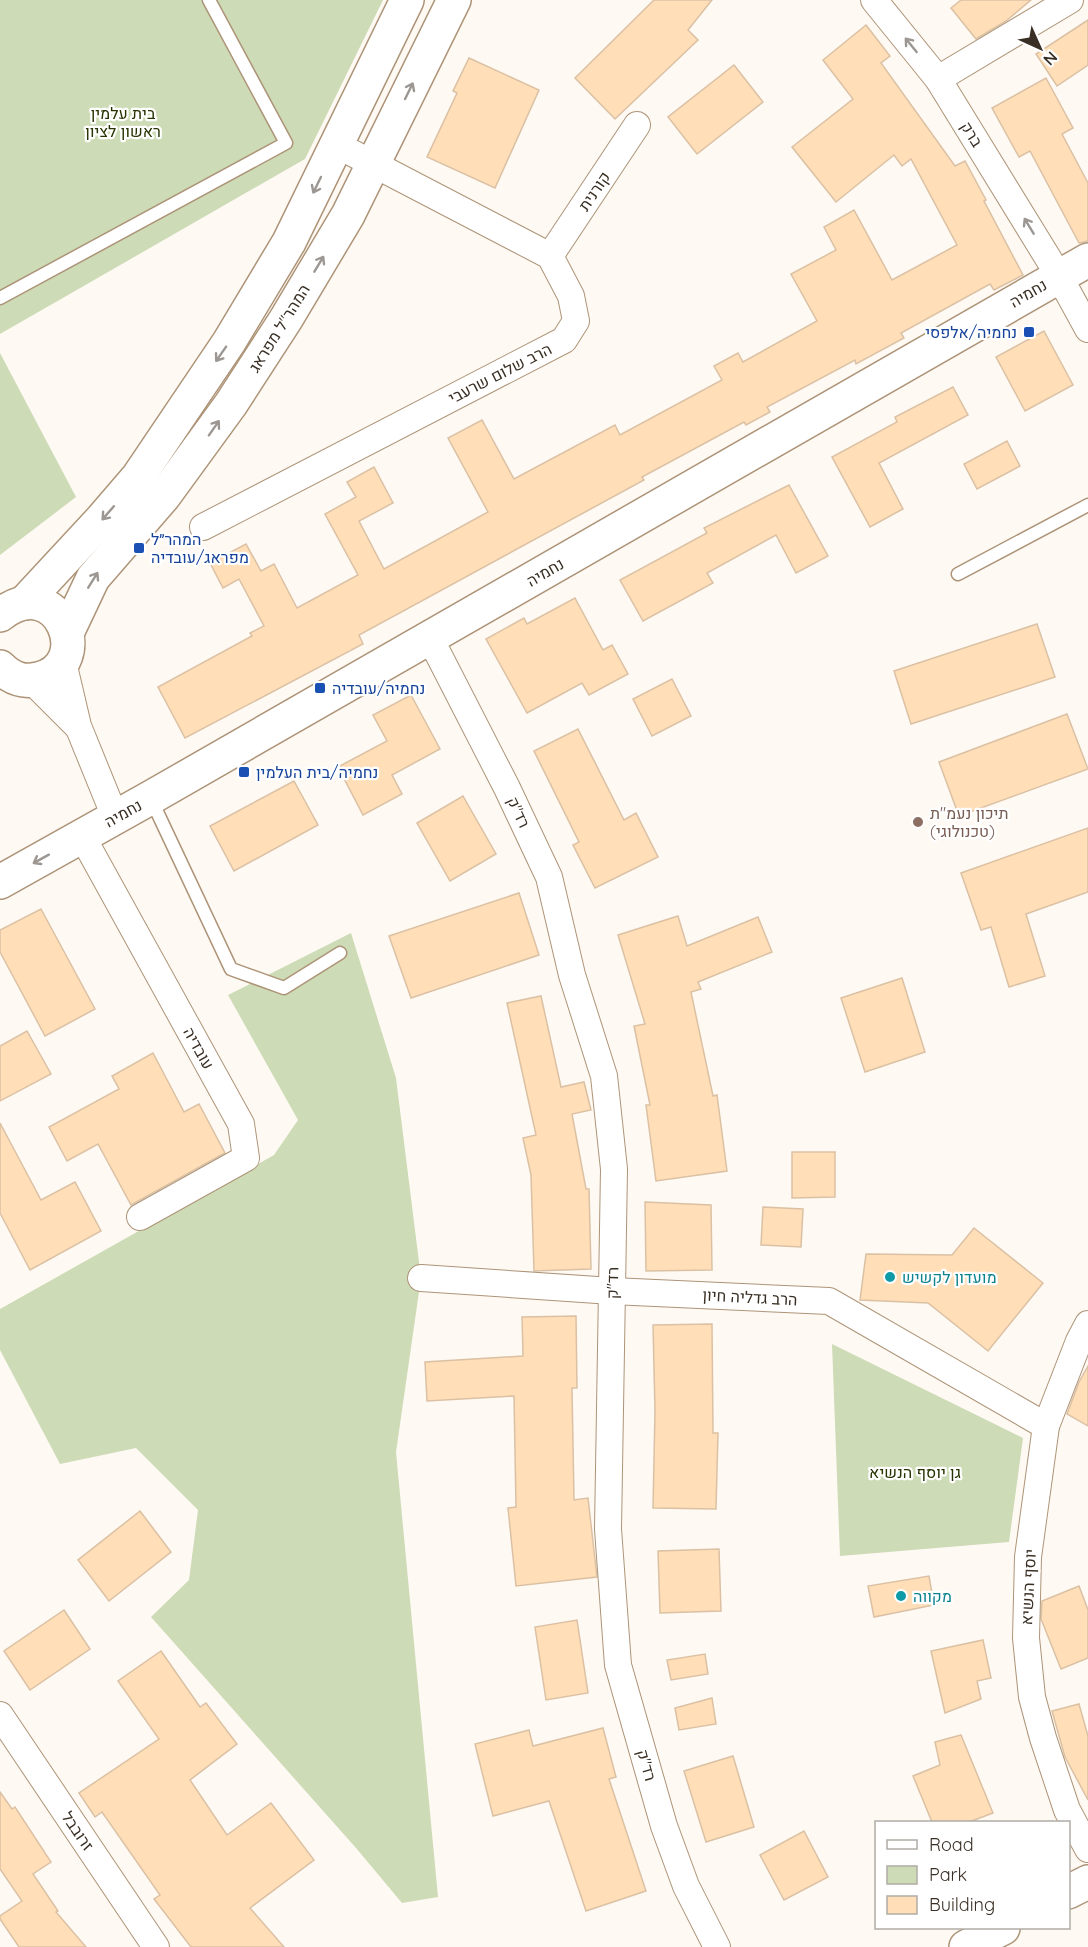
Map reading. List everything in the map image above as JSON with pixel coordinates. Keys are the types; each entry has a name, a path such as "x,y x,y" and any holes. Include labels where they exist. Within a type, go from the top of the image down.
{"street":[{"path":"6,612 108,512 138,477 229,342 289,242 407,0"},
{"name":"המהר\"ל מפראג","path":"65,647 93,578 165,496 231,404 348,215 454,0"},
{"name":"ברק","path":"874,0 938,79 1059,276 1088,329"},
{"path":"938,79 1070,0"},
{"name":"קורנית","path":"550,256 637,125"},
{"path":"337,145 550,256"},
{"name":"הרב שלום שרעבי","path":"203,527 564,340 576,321 571,296 550,256"},
{"name":"נחמיה","path":"0,882 1088,260"},
{"path":"6,612 37,603 49,607 65,626 65,647 78,726 116,817"},
{"name":"רד\"ק","path":"430,638 507,788 549,878 572,975 604,1077 614,1169 608,1529 618,1665 664,1826 686,1886 717,1947"},
{"path":"0,667 7,674 19,680 32,681 44,678 51,674 65,647"},
{"path":"32,681 78,726"},
{"name":"עובדיה","path":"82,836 241,1124 246,1158 140,1217"},
{"name":"הרב גדליה חיון","path":"421,1278 612,1291 829,1301 1046,1426"},
{"name":"יוסף הנשיא","path":"1088,1324 1079,1341 1046,1426 1028,1557 1026,1638 1032,1697 1046,1748 1067,1810 1088,1849"},
{"name":"זרובבל","path":"0,1715 156,1947"},
{"path":"1070,1891 1088,1882"},
{"path":"966,1947 1000,1929"}],"lane":[{"path":"0,298 286,143 209,0"},
{"path":"958,574 1088,505"},
{"path":"150,798 231,969 284,988 340,953"}],"green space":[{"name":"בית עלמין ראשון לציון","path":"0,0 383,0 305,159 0,334"},
{"path":"0,353 76,497 0,555"},
{"path":"351,933 396,1078 421,1278 396,1452 438,1897 402,1903 151,1617 189,1580 198,1510 136,1448 60,1464 0,1350 0,1309 274,1155 298,1120 228,995"},
{"name":"גן יוסף הנשיא","path":"832,1344 1023,1438 1009,1542 840,1556"}],"building":[{"path":"654,0 712,0 688,30 698,40 615,119 575,78"},
{"path":"961,0 1031,0 1006,21 976,39 951,8"},
{"path":"1088,20 1088,65 1057,86 1036,54"},
{"path":"866,25 890,56 881,63 955,166 965,161 1023,275 994,290 990,284 901,333 904,338 856,364 855,360 767,407 770,412 746,425 744,422 642,477 644,480 359,635 363,644 185,738 158,687 252,636 250,633 264,626 239,579 223,588 210,563 246,544 261,571 274,564 297,608 358,575 325,514 356,497 347,482 374,467 393,503 359,521 384,569 488,512 448,438 482,420 514,479 615,425 620,435 722,380 714,366 738,353 743,362 817,321 791,274 836,250 824,227 854,210 892,280 957,245 911,159 902,166 894,155 836,202 792,147 853,99 823,60"},
{"path":"469,58 539,90 495,188 427,157 457,93 453,91"},
{"path":"734,65 763,102 697,154 668,117"},
{"path":"1046,78 1073,128 1062,134 1088,183 1088,241 1079,243 1030,151 1019,157 992,108"},
{"path":"1044,331 1073,385 1025,411 996,357"},
{"path":"953,387 968,415 879,463 903,509 870,527 832,457 897,422 895,417"},
{"path":"1007,441 1020,466 977,489 964,464"},
{"path":"789,485 828,556 796,573 776,535 707,573 713,583 643,621 620,580 707,533 704,528"},
{"path":"575,598 603,650 612,645 628,674 589,695 582,683 527,713 486,639 524,618 527,624"},
{"path":"1037,624 1055,677 911,724 894,671"},
{"path":"672,679 691,716 652,736 633,699"},
{"path":"411,695 440,749 392,775 402,794 363,815 338,767 387,741 373,715"},
{"path":"1067,714 1088,769 959,816 939,762"},
{"path":"578,729 624,820 636,813 658,857 595,888 573,845 579,842 534,751"},
{"path":"294,781 318,825 234,871 210,826"},
{"path":"463,796 496,854 450,881 417,823"},
{"path":"1088,828 1088,892 1026,914 1045,976 1009,987 991,927 981,930 961,873"},
{"path":"519,893 539,955 411,998 389,936"},
{"path":"41,909 95,1009 45,1036 0,952 0,930"},
{"path":"678,916 687,946 758,917 772,952 698,982 701,989 691,992 713,1096 717,1095 727,1171 656,1181 646,1105 650,1105 634,1026 645,1024 618,935"},
{"path":"902,978 925,1052 865,1072 841,998"},
{"path":"541,996 561,1087 584,1082 591,1110 572,1114 586,1189 589,1189 591,1269 534,1271 531,1175 523,1138 536,1135 507,1003"},
{"path":"27,1031 51,1074 0,1101 0,1046"},
{"path":"153,1053 184,1112 199,1104 225,1153 131,1205 98,1144 67,1161 49,1127 119,1089 112,1076"},
{"path":"0,1123 41,1200 75,1182 101,1231 30,1270 0,1213"},
{"path":"792,1152 835,1152 835,1197 792,1198"},
{"path":"645,1202 711,1205 712,1270 646,1271"},
{"path":"763,1207 803,1209 801,1247 761,1245"},
{"path":"974,1228 1043,1283 988,1351 928,1303 860,1300 866,1254 952,1255"},
{"path":"576,1316 577,1388 572,1388 574,1500 588,1498 597,1577 516,1586 508,1508 516,1507 514,1396 427,1401 425,1362 523,1356 522,1317"},
{"path":"712,1324 713,1433 718,1433 716,1509 653,1508 655,1411 653,1325"},
{"path":"1088,1366 1088,1426 1067,1414 1079,1382"},
{"path":"140,1511 171,1552 109,1601 78,1560"},
{"path":"719,1549 721,1611 660,1613 658,1551"},
{"name":"מקווה","path":"929,1576 934,1605 874,1617 868,1586"},
{"path":"1079,1586 1088,1610 1088,1658 1061,1669 1041,1619 1042,1601"},
{"path":"64,1610 90,1649 30,1690 4,1651"},
{"path":"577,1620 588,1693 546,1700 535,1627"},
{"path":"983,1640 991,1678 977,1681 981,1699 945,1713 931,1651"},
{"path":"161,1651 200,1707 206,1703 237,1744 190,1780 227,1835 271,1803 314,1860 250,1908 284,1947 191,1947 154,1899 160,1895 102,1812 95,1817 79,1793 159,1739 118,1681"},
{"path":"705,1654 708,1674 671,1680 667,1660"},
{"path":"712,1698 716,1724 679,1730 675,1708"},
{"path":"1079,1704 1088,1736 1088,1800 1065,1757 1052,1711"},
{"path":"603,1728 616,1777 609,1779 646,1891 586,1911 549,1801 493,1816 475,1744 529,1730 533,1746"},
{"path":"961,1735 993,1813 972,1821 932,1821 913,1776 940,1765 935,1742"},
{"path":"733,1756 754,1827 706,1842 684,1771"},
{"path":"0,1792 12,1809 15,1807 51,1862 33,1874 58,1911 56,1912 86,1947 19,1947 0,1919 0,1916 22,1901 0,1869"},
{"path":"804,1831 828,1877 784,1900 760,1855"}],"place":[{"name":"נחמיה/אלפסי","path":"1029,332"},
{"name":"המהר״ל מפראג/עובדיה","path":"139,548"},
{"name":"נחמיה/עובדיה","path":"320,688"},
{"name":"נחמיה/בית העלמין","path":"244,772"},
{"name":"תיכון נעמ\"ת (טכנולוגי)","path":"918,822"},
{"name":"מועדון לקשיש","path":"890,1277"},
{"name":"מקווה","path":"901,1596"}]}
